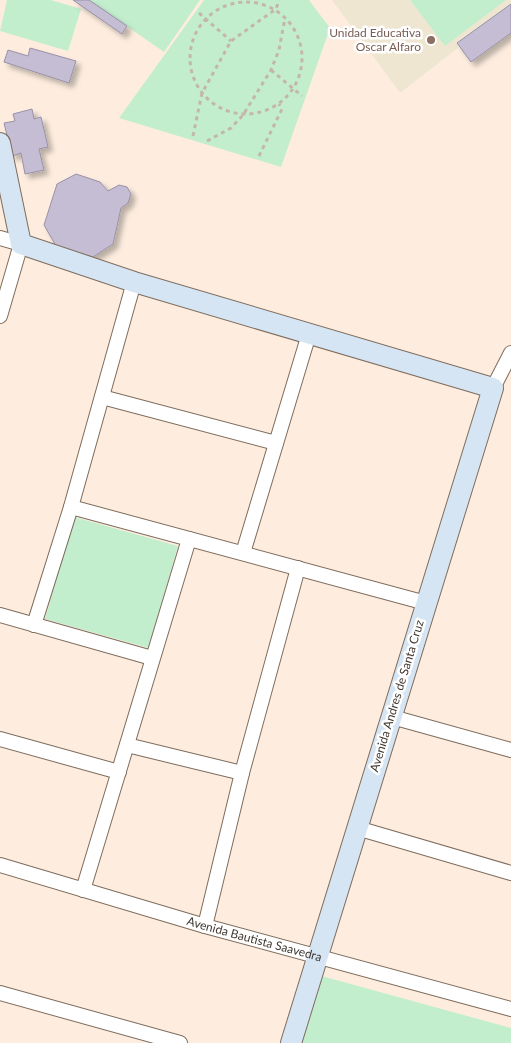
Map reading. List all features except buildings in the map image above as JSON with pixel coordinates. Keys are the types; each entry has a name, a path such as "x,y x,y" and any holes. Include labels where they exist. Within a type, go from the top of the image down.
{"street":[{"path":"0,316 21,244 1,153"},
{"path":"0,238 134,282 493,388"},
{"path":"34,625 71,507 134,282"},
{"path":"243,553 309,334"},
{"name":"Avenida Andres de Santa Cruz","path":"291,1043 493,388 507,367 511,352"},
{"path":"102,397 276,443"},
{"path":"71,507 426,603"},
{"path":"84,890 188,539"},
{"path":"205,926 242,773 298,568"},
{"path":"0,615 152,658"},
{"path":"392,717 511,750"},
{"path":"0,738 119,772"},
{"path":"126,745 242,773"},
{"path":"357,828 511,873"},
{"name":"Avenida Bautista Saavedra","path":"0,865 205,926 511,1009"},
{"path":"0,993 180,1043"}],"path":[{"path":"193,136 202,93 231,41 276,10 278,0"},
{"path":"241,1 259,3 276,10 285,18 299,38 303,56 300,74 294,88 279,104 262,113 243,115 224,111 208,101 197,86 190,68 190,49 196,31 205,20 223,6 241,1"},
{"path":"199,14 231,41"},
{"path":"207,141 230,128 243,115 271,70 279,50 285,18"},
{"path":"271,70 302,96"},
{"path":"259,156 282,109 279,104"}],"shaded area":[{"name":"Unidad Educativa Oscar Alfaro","path":"332,0 511,0 511,33 471,62 459,47 400,93"}],"green space":[{"path":"7,0 51,0 81,9 68,51 0,31"},
{"path":"89,0 200,0 164,52"},
{"path":"204,0 309,0 330,28 281,167 119,118"},
{"path":"410,0 506,0 445,46"},
{"path":"74,517 178,546 149,648 45,619"},
{"path":"318,975 511,1028 511,1043 298,1043"}],"place":[{"name":"Unidad Educativa Oscar Alfaro","path":"431,40"}]}
